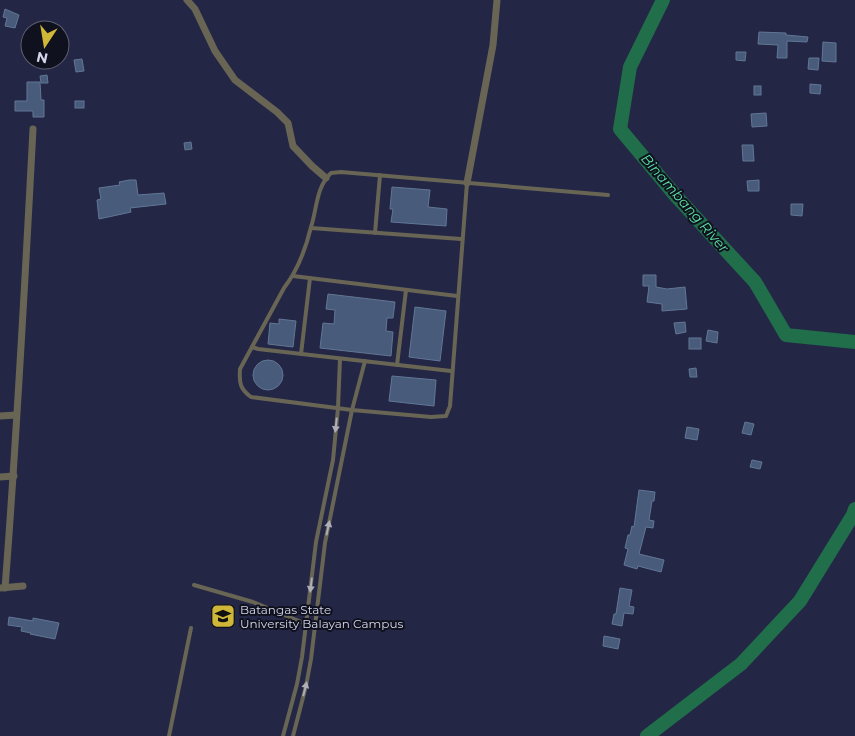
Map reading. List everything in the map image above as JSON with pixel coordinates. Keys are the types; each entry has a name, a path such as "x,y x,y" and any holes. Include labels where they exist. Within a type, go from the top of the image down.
{"street":[{"path":"188,0 195,9 215,51 235,80 277,112 288,124 293,146 326,178"},
{"path":"467,183 494,45 497,0"},
{"path":"23,586 3,588 14,476 33,128"},
{"path":"0,416 16,415"},
{"path":"0,477 14,476"},
{"path":"0,532 10,532"}],"lane":[{"path":"467,183 451,371 450,406 446,416 431,417 352,410 251,397 243,392 239,379 240,369 284,288 293,276 311,228 321,184 331,173 380,175 608,195"},
{"path":"375,233 380,175"},
{"path":"311,228 462,239"},
{"path":"293,276 457,296"},
{"path":"301,354 310,278"},
{"path":"397,365 406,290"},
{"path":"252,346 258,349 451,371"},
{"path":"283,736 297,684 316,542 332,460 338,408 340,359"},
{"path":"292,736 306,686 311,659 325,543 352,410 365,362"},
{"path":"194,585 253,602 306,624"},
{"path":"169,736 191,628"}],"building":[{"path":"5,9 19,15 15,28 5,26 7,18 3,17"},
{"path":"759,32 786,33 786,35 808,37 807,42 787,41 787,58 777,58 778,45 758,44"},
{"path":"823,42 836,43 836,62 822,61"},
{"path":"736,52 746,52 745,61 736,60"},
{"path":"809,58 819,58 818,70 808,69"},
{"path":"82,59 84,71 76,72 74,60"},
{"path":"47,75 48,83 41,83 40,76"},
{"path":"27,82 40,82 41,100 44,100 44,117 33,117 33,111 15,111 15,101 27,101"},
{"path":"810,84 821,85 820,94 810,93"},
{"path":"754,86 761,86 761,95 754,95"},
{"path":"75,101 84,101 84,108 75,108"},
{"path":"766,113 767,126 752,127 751,114"},
{"path":"191,142 192,149 185,150 184,143"},
{"path":"742,145 753,145 754,161 743,161"},
{"path":"136,180 138,195 164,193 166,204 130,208 131,212 99,219 97,200 101,199 99,188 120,185 119,182"},
{"path":"759,180 759,191 748,191 747,181"},
{"path":"392,187 430,190 428,207 447,209 446,226 391,222 393,209 390,209"},
{"path":"791,204 803,204 802,216 791,215"},
{"path":"643,275 656,275 656,287 667,289 685,287 687,309 662,311 662,304 647,302 649,286 643,286"},
{"path":"328,294 395,302 393,318 387,318 386,331 393,332 391,356 320,348 323,323 334,324 335,310 326,309"},
{"path":"415,307 446,311 440,361 409,357"},
{"path":"279,319 296,321 293,347 268,344 270,323 279,324"},
{"path":"685,322 686,332 676,334 674,323"},
{"path":"708,330 718,332 717,343 706,341"},
{"path":"689,338 701,338 701,349 689,349"},
{"path":"268,360 279,364 283,375 279,386 268,390 257,386 253,375 257,364"},
{"path":"696,368 697,377 690,377 689,369"},
{"path":"392,376 436,380 434,406 389,401"},
{"path":"745,422 754,424 751,435 742,433"},
{"path":"687,427 699,429 697,440 685,438"},
{"path":"752,460 762,462 760,469 750,467"},
{"path":"639,490 655,492 649,520 654,521 653,528 646,527 639,554 664,560 661,572 638,566 637,569 624,565 628,549 625,548 628,535 630,535 632,526 634,527"},
{"path":"620,588 632,590 629,606 634,607 633,614 624,613 622,626 612,624 614,614 616,614"},
{"path":"9,617 33,621 33,618 59,623 55,639 30,634 21,631 22,627 8,625"},
{"path":"604,636 620,639 618,649 603,646"}],"waterway":[{"name":"Binambang River","path":"663,0 630,67 620,129 675,195 755,282 786,335 855,342"},
{"name":"Binambang River","path":"647,736 741,664 800,601 855,509"}],"place":[{"name":"Batangas State University Balayan Campus","path":"223,616"}]}
